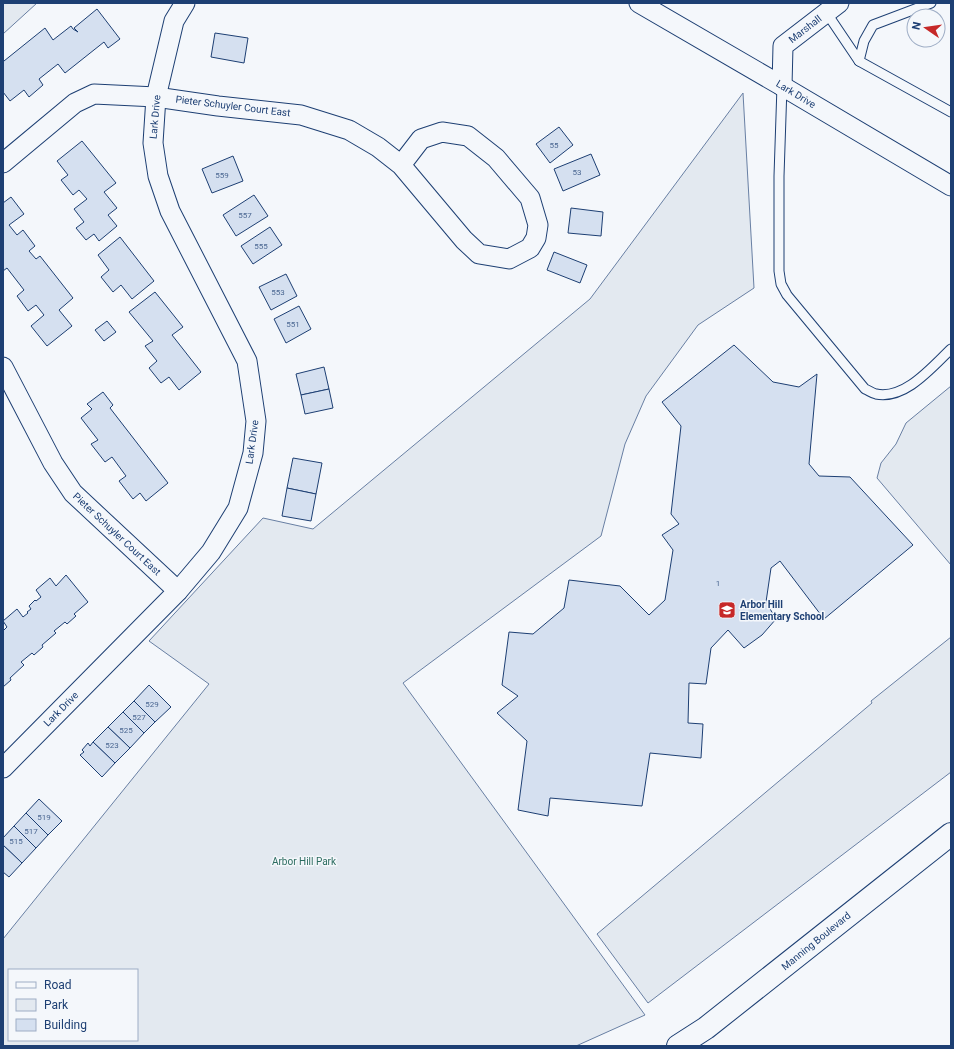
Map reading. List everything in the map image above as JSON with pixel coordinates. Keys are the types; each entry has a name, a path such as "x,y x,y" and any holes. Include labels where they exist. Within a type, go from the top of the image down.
{"street":[{"name":"Lark Drive","path":"3,768 178,591 211,552 238,508 253,453 256,421 247,361 170,211 158,176 153,143 156,96 174,20 186,3"},
{"name":"Lark Drive","path":"640,3 951,186"},
{"name":"Marshall","path":"782,86 784,46 833,8"},
{"name":"Pieter Schuyler Court East","path":"3,163 75,103 94,94 156,96 218,106 301,114 349,130 378,147 401,165 464,240 479,254 508,259 530,248 536,238 538,225 530,198 496,158 468,136 442,132 421,139 401,165"},
{"name":"Pieter Schuyler Court East","path":"3,367 53,463 72,493 178,591"},
{"name":"Manning Boulevard","path":"678,1046 706,1028 951,834"}],"lane":[{"path":"859,61 864,40 873,25 931,3"},
{"path":"833,8 859,61 951,112"},
{"path":"782,86 779,176 779,271 781,284 787,295 865,389 875,394 889,394 908,388 951,350"}],"green space":[{"path":"3,3 37,3 3,34"},
{"name":"Arbor Hill Park","path":"743,93 754,288 698,325 646,396 625,444 601,536 403,683 645,1015 576,1046 3,1046 3,939 209,684 149,641 263,518 313,529 590,299"},
{"path":"951,386 951,565 877,478 881,463 896,444 906,423"},
{"path":"951,637 951,772 648,1003 597,934 872,703 871,701"}],"building":[{"path":"97,9 120,39 108,48 104,42 65,73 58,64 39,79 43,85 29,97 24,90 10,101 3,92 3,60 4,61 45,28 53,40 71,26 78,32 74,28"},
{"path":"215,33 248,38 244,63 211,57"},
{"path":"559,127 573,145 550,163 536,144"},
{"path":"82,141 116,183 104,192 117,208 108,215 117,226 99,241 94,234 86,240 76,228 84,222 74,209 87,199 79,190 73,195 61,180 68,175 57,161"},
{"path":"591,154 600,175 563,191 554,169"},
{"path":"233,156 243,181 212,193 202,169"},
{"path":"254,195 268,216 236,236 223,215"},
{"path":"11,197 24,214 9,225 17,235 23,230 35,246 29,251 36,259 40,256 73,298 59,310 72,326 47,346 31,326 44,315 36,305 28,311 17,296 24,290 7,268 3,271 3,203"},
{"path":"571,208 603,212 601,236 568,233"},
{"path":"270,227 282,245 253,264 241,246"},
{"path":"120,237 154,281 132,299 121,285 113,292 101,277 109,270 98,255"},
{"path":"554,252 587,265 580,283 547,270"},
{"path":"286,274 297,296 271,310 259,287"},
{"path":"155,292 183,327 172,335 201,372 179,390 169,377 161,383 149,368 157,361 145,346 153,341 129,312"},
{"path":"299,306 311,329 286,343 274,319"},
{"path":"107,321 116,332 104,341 95,330"},
{"name":"Arbor Hill Elementary School","path":"734,345 773,382 799,387 817,374 809,464 819,476 850,477 913,545 824,619 780,561 771,568 766,602 776,619 762,635 744,648 728,630 711,648 706,684 689,683 688,723 703,724 701,758 650,753 642,806 550,798 548,816 518,810 527,741 497,713 518,696 502,685 509,632 533,634 564,608 569,580 620,586 649,615 665,600 673,550 662,535 679,524 671,514 681,426 662,402"},
{"path":"324,367 329,389 301,395 296,374"},
{"path":"329,389 333,408 305,414 301,395"},
{"path":"103,392 113,405 110,408 168,483 146,501 140,493 133,499 119,481 126,476 112,457 105,462 91,444 98,440 81,418 92,409 87,404"},
{"path":"293,458 322,463 316,494 287,488"},
{"path":"287,488 316,494 311,521 282,516"},
{"path":"66,575 88,602 74,614 76,616 67,624 65,622 54,631 56,633 42,645 43,647 34,655 32,653 21,662 24,665 3,687 3,631 7,627 3,621 17,609 23,617 31,609 29,606 41,597 36,590 50,578 56,586"},
{"path":"149,685 171,707 155,722 134,701"},
{"path":"134,701 155,722 144,733 123,712"},
{"path":"123,712 144,733 130,748 108,727"},
{"path":"108,727 130,748 115,763 93,742"},
{"path":"93,742 115,763 102,777 80,755 84,752 82,750 88,743 90,746"},
{"path":"39,799 62,821 48,835 26,813"},
{"path":"26,813 48,835 36,848 14,826"},
{"path":"14,826 36,848 22,863 3,845 3,838"},
{"path":"3,845 22,863 9,877 3,872"}],"place":[{"name":"Arbor Hill Elementary School","path":"727,610"}]}
